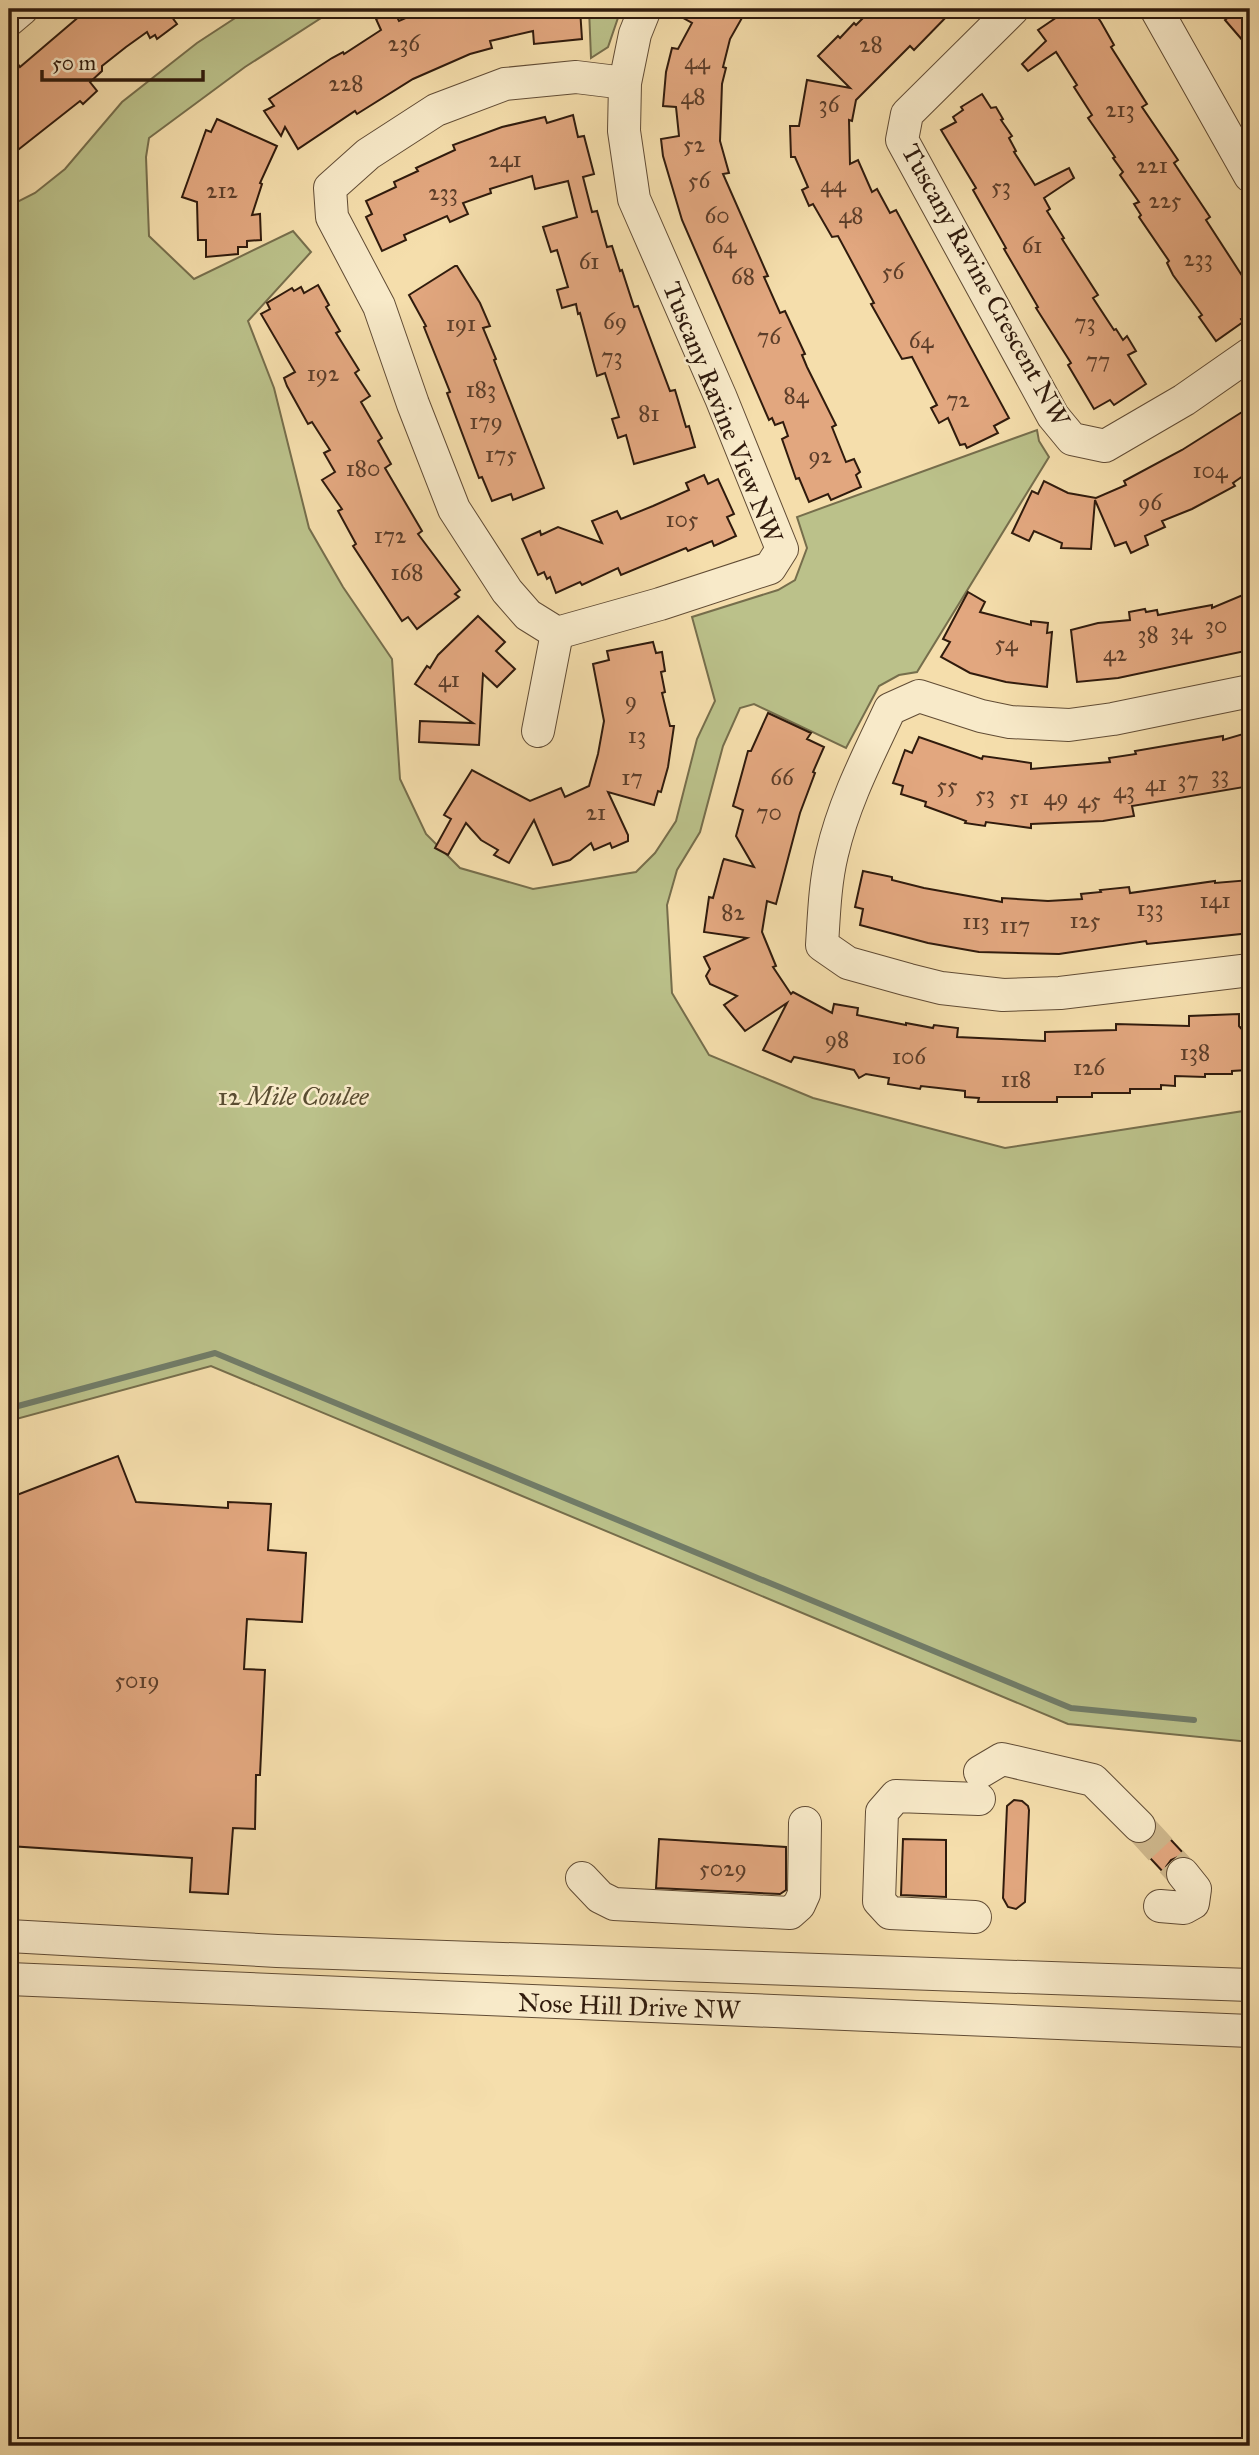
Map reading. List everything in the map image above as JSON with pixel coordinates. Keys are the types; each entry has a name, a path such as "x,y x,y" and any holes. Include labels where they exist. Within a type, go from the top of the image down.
{"street":[{"path":"9,20 22,9"},
{"name":"Tuscany Ravine View NW","path":"557,633 660,604 770,568 782,549 721,398 634,199 624,131 625,83 635,34 645,9"},
{"name":"Tuscany Ravine Crescent NW","path":"1013,9 906,114 902,141 1053,416 1072,439 1105,446 1184,400 1250,354"},
{"path":"1156,9 1250,176"},
{"path":"538,731 557,633 528,615 506,592 454,509 379,306 332,216 330,188 369,154 436,110 505,84 576,77 625,83"},
{"path":"1250,691 1113,719 1069,725 1010,722 981,716 919,696 890,709 859,773 838,829 826,882 822,945 848,963 909,980 942,988 1003,995 1060,993 1250,970"},
{"path":"975,1917 890,1913 879,1901 882,1812 896,1796 979,1786 1002,1759 1093,1780 1139,1826"},
{"path":"582,1878 600,1897 614,1904 790,1913 799,1905 804,1894 805,1823"},
{"path":"1160,1906 1184,1908 1193,1903 1195,1889 1184,1874"},
{"path":"9,1921 151,1945"},
{"name":"Nose Hill Drive NW","path":"9,1936 151,1945 1250,1984"},
{"name":"Nose Hill Drive NW","path":"9,1979 1250,2031"}],"green space":[{"name":"12 Mile Coulee","path":"249,9 335,9 245,67 149,138 146,157 149,236 194,279 293,231 311,252 248,321 274,388 309,528 343,587 392,659 400,779 426,834 460,868 533,889 636,872 655,853 676,821 697,739 715,701 692,617 778,590 795,580 807,548 797,517 1037,430 1039,441 1049,457 917,672 899,675 879,686 846,748 754,704 740,708 723,746 700,832 677,870 667,905 672,993 709,1055 813,1098 1005,1148 1250,1110 1250,1742 1068,1724 211,1366 9,1421 9,206 35,193 65,169 122,102 197,43"},
{"path":"589,9 621,9 608,47 591,58"}],"building":[{"path":"88,9 166,9 177,24 157,39 155,35 150,38 147,32 102,66 102,71 90,82 97,91 83,104 80,101 9,157 9,51 20,67"},
{"path":"426,9 580,9 582,39 534,44 533,31 490,41 492,48 470,54 413,79 357,114 355,111 298,149 285,127 281,136 264,111 274,106 269,99 381,30 376,19 394,11 399,21"},
{"path":"667,9 747,9 730,39 723,67 726,68 722,84 720,141 729,173 723,174 768,276 764,277 780,313 785,311 805,354 802,355 807,367 836,425 832,427 846,462 854,459 860,472 856,475 861,487 831,500 828,494 809,502 799,478 796,479 782,439 788,436 783,422 775,425 772,418 769,420 682,220 663,156 661,139 679,136 676,107 663,106 666,72 672,48 678,49 692,23"},
{"path":"872,9 954,9 914,50 910,46 856,100 852,121 849,120 850,164 858,160 872,192 877,189 890,213 896,210 1009,418 994,426 998,433 967,448 965,444 960,445 948,418 939,423 931,408 937,405 912,357 902,359 871,304 874,303 838,236 832,237 813,204 809,206 802,190 808,187 795,157 791,157 790,126 799,126 807,80 850,88 818,56"},
{"path":"1069,9 1092,9 1101,22 1114,45 1111,47 1147,104 1142,107 1178,160 1174,163 1210,217 1206,220 1250,288 1250,313 1241,319 1243,322 1216,341 1199,317 1202,315 1173,275 1167,263 1169,261 1139,217 1141,215 1134,204 1139,202 1120,175 1123,172 1113,158 1115,157 1088,118 1092,115 1056,52 1028,71 1022,64 1046,41 1038,30"},
{"path":"1238,9 1250,9 1250,49 1225,20"},
{"path":"982,94 991,108 996,107 1003,119 1001,120 1012,136 1009,138 1016,151 1014,152 1035,185 1069,168 1074,178 1044,198 1050,209 1047,211 1098,295 1093,298 1114,330 1116,329 1123,340 1127,336 1136,351 1128,355 1146,384 1114,405 1110,400 1094,409 1068,365 1071,363 1036,308 1038,307 1004,249 1006,248 973,190 976,188 941,130 956,122 953,117 963,110 961,107"},
{"path":"573,115 578,137 584,136 594,174 583,177 592,212 597,211 607,247 612,246 634,307 638,306 670,391 675,390 695,447 634,464 626,435 618,438 612,419 619,417 605,373 597,376 580,313 578,314 576,304 562,308 557,290 568,287 557,250 551,252 543,227 577,217 568,181 535,189 532,176 490,189 491,193 463,203 468,214 450,222 447,216 404,235 406,240 382,251 366,217 372,214 366,201 396,187 394,182 418,171 416,168 455,150 453,145 502,127 545,117 547,123"},
{"path":"217,119 277,146 260,183 262,184 252,215 260,214 261,240 247,241 247,247 238,247 238,254 206,257 206,240 198,240 197,202 182,197 206,130 211,132"},
{"path":"455,266 480,303 490,326 483,328 544,488 513,500 511,494 492,501 482,477 479,478 447,393 450,392 424,327 426,326 409,295"},
{"path":"318,285 329,305 326,307 340,331 336,333 359,370 355,373 370,396 361,402 382,438 378,441 391,464 385,468 422,531 418,534 460,590 455,594 459,597 417,629 408,617 402,621 353,546 356,544 338,511 342,509 322,480 335,472 324,453 330,450 312,422 308,424 287,386 284,378 295,372 261,314 270,309 267,303 292,288 294,291 301,287 304,293"},
{"path":"1250,407 1250,471 1233,483 1235,486 1192,509 1162,521 1165,527 1145,536 1148,545 1131,553 1126,542 1115,546 1095,500 1091,549 1061,548 1062,543 1034,531 1029,541 1012,533 1032,491 1038,494 1044,481 1068,493 1096,498 1126,485 1124,481 1182,450"},
{"path":"704,475 708,484 718,479 734,514 727,517 736,536 714,546 712,541 688,551 686,548 621,575 618,568 582,585 580,582 556,593 550,577 547,579 544,572 538,575 522,539 540,531 541,535 558,527 602,543 592,521 617,511 621,519 653,506 689,490 686,483"},
{"path":"968,592 985,602 980,612 1031,625 1031,621 1048,623 1047,633 1052,632 1047,687 1006,682 970,673 941,657 950,642 943,639"},
{"path":"1250,592 1250,650 1118,678 1077,682 1071,630 1098,623 1130,620 1129,612 1145,609 1146,612 1157,610 1158,615 1212,605 1212,608"},
{"path":"478,616 505,642 496,651 515,669 497,687 483,674 479,745 419,742 420,721 473,723 415,684 427,666 430,668 438,655"},
{"path":"653,642 656,653 662,652 665,671 661,672 665,692 662,693 670,726 674,726 668,767 654,805 608,792 628,835 628,841 612,848 610,843 594,850 591,843 570,860 553,865 534,820 509,863 494,855 498,850 481,840 466,823 448,855 435,848 451,819 444,815 472,770 530,801 561,788 565,797 589,786 604,721 593,664 609,660 607,651"},
{"path":"768,713 811,733 807,739 824,747 800,813 776,904 767,901 762,932 776,966 773,967 791,994 793,992 832,1013 834,1004 858,1008 857,1015 906,1025 958,1028 957,1037 1045,1041 1045,1032 1116,1030 1116,1024 1189,1026 1189,1016 1239,1014 1239,1026 1247,1035 1247,1070 1232,1071 1232,1074 1205,1074 1205,1077 1175,1076 1175,1086 1130,1089 1130,1093 1092,1093 1092,1097 1057,1097 1057,1102 978,1102 979,1098 965,1097 965,1091 888,1084 889,1078 866,1074 859,1078 854,1070 794,1057 791,1062 763,1050 787,1003 745,1031 724,1005 737,996 710,984 706,976 710,969 704,957 747,938 704,932 709,897 713,898 724,859 754,867 736,836 743,810 733,806 748,751 751,751"},
{"path":"1250,732 1250,786 1132,806 1134,816 1103,821 1031,824 1031,828 986,822 985,826 965,823 966,821 925,806 926,802 901,794 903,786 893,783 905,750 912,753 919,737 982,759 983,756 1031,763 1031,769 1110,762 1109,758 1136,754 1135,751 1223,736 1223,740"},
{"path":"863,871 924,888 1002,902 1002,898 1048,901 1082,899 1081,894 1101,892 1100,890 1129,887 1130,893 1215,881 1250,880 1250,933 1147,944 1146,941 1059,954 979,952 928,943 860,925 863,909 855,907"},
{"path":"118,1456 136,1502 228,1508 228,1502 271,1504 268,1550 306,1553 302,1622 247,1619 244,1669 265,1670 260,1775 256,1775 255,1829 233,1828 228,1894 190,1892 192,1858 9,1846 9,1498"},
{"path":"1014,1800 1022,1801 1029,1810 1025,1902 1016,1909 1008,1907 1003,1898 1007,1806"},
{"path":"1157,1825 1186,1856 1171,1860 1165,1874 1137,1844 1151,1839"},
{"path":"659,1839 786,1847 786,1890 780,1894 656,1888"},
{"path":"903,1839 946,1840 946,1897 901,1895"}],"waterway":[{"path":"18,1406 215,1353 1071,1708 1194,1720"}],"tunnel":[{"path":"1139,1826 1183,1874"}]}
